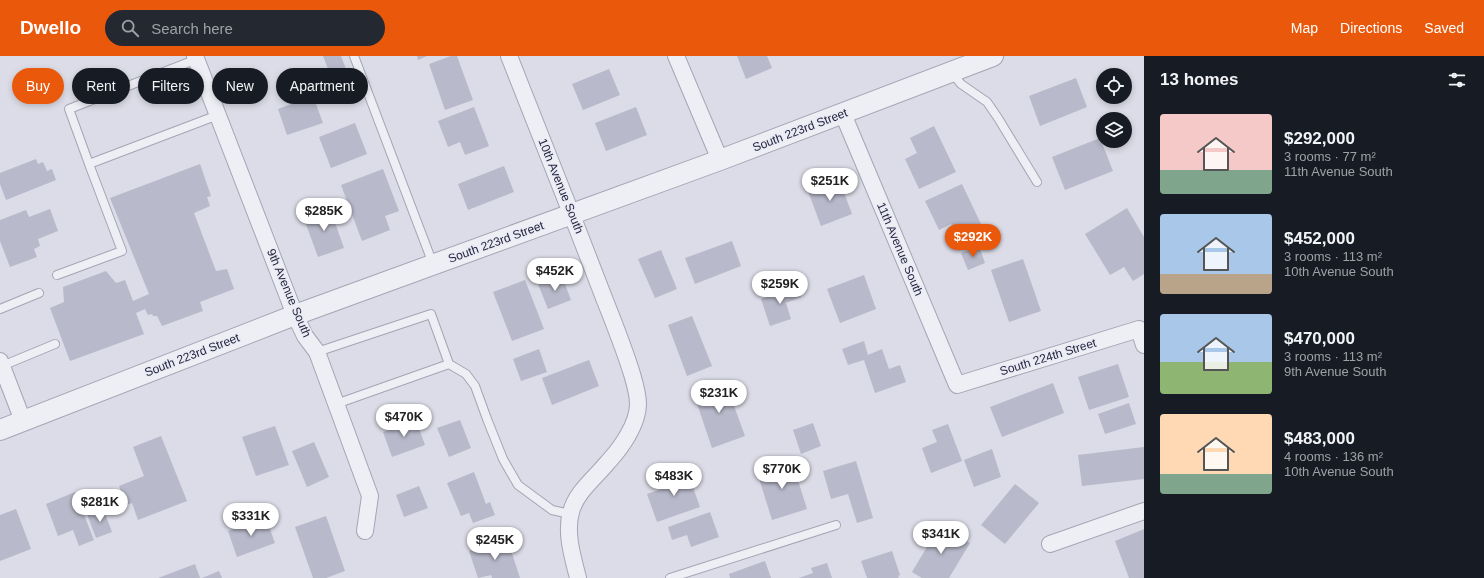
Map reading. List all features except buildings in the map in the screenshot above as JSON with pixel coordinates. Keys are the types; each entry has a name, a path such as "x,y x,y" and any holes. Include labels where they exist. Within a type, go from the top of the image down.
{"street":[{"name":"10th Avenue South","path":"509,56 625,352 635,387 638,405 634,422 628,435 609,462 581,492 575,501 570,514 570,540 578,578"},
{"path":"676,56 720,160"},
{"name":"South 223rd Street","path":"0,430 295,315 720,160 993,56"},
{"name":"9th Avenue South","path":"196,58 295,315 305,336 317,352 370,496 364,531"},
{"name":"11th Avenue South","path":"843,114 957,385"},
{"name":"South 224th Street","path":"957,385 1139,329 1144,345"},
{"path":"1,363 23,421"},
{"path":"1050,544 1144,511"}],"lane":[{"path":"354,56 433,265"},
{"path":"57,275 122,250 69,108 196,58"},
{"path":"952,72 971,92 980,96 987,102 1037,182"},
{"path":"89,164 218,115"},
{"path":"0,309 39,293"},
{"path":"317,352 431,314 449,364 466,374 475,386 503,459 518,485 552,510 570,514"},
{"path":"1,363 54,344"},
{"path":"336,404 449,364"},
{"path":"670,578 836,525"}]}
